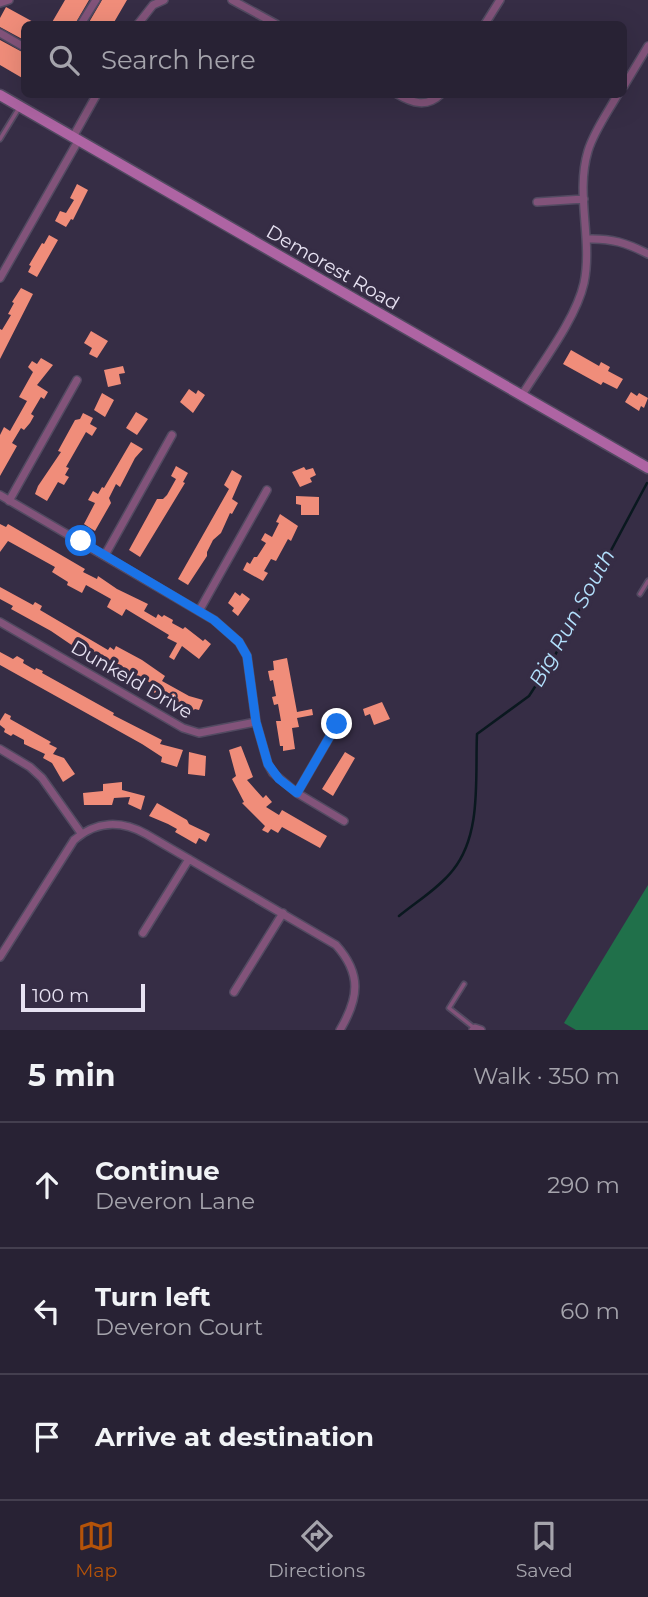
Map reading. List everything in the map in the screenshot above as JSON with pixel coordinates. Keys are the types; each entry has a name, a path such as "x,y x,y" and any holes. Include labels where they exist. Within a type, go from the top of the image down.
{"street":[{"path":"0,4 9,0"},
{"path":"83,21 96,0"},
{"path":"140,21 152,3 164,0"},
{"path":"232,0 270,21"},
{"path":"487,21 500,0"},
{"path":"0,33 21,45"},
{"path":"627,81 648,46"},
{"name":"Demorest Road","path":"0,95 648,468"},
{"path":"0,278 76,139 95,98"},
{"path":"407,98 421,104 437,98"},
{"path":"522,395 581,295 586,266 584,174 588,150 616,98"},
{"path":"537,202 584,199"},
{"path":"587,239 615,240 630,244 648,254"},
{"path":"9,501 77,380"},
{"path":"105,555 173,435"},
{"path":"199,611 267,491"},
{"path":"0,495 227,629 247,656 256,722 273,773 297,793 344,821"},
{"name":"Dunkeld Drive","path":"0,622 183,728 199,733 256,722"},
{"path":"297,793 337,724"},
{"path":"0,750 30,767 42,778 81,834"},
{"path":"0,957 66,850 81,834 103,825 124,824 336,945 354,972 355,995 340,1030"},
{"path":"144,933 189,859"},
{"path":"234,992 283,913"}],"lane":[{"path":"0,139 20,106"},
{"path":"640,594 648,581"},
{"path":"464,985 449,1008 476,1029"}],"green space":[{"path":"648,885 648,1030 576,1030 564,1023"}],"building":[{"path":"65,0 89,0 77,21 53,21"},
{"path":"102,0 127,0 115,21 90,21"},
{"path":"6,7 32,21 21,21 21,38 0,27 0,18"},
{"path":"0,40 21,51 21,77 0,65"},
{"path":"77,184 88,190 73,220 71,219 66,227 55,221 60,211 66,213 74,200 70,198"},
{"path":"49,235 58,240 37,277 28,272 31,266 29,265"},
{"path":"21,288 33,294 0,359 0,329 2,330 11,315 8,314 14,303 12,302"},
{"path":"91,331 108,341 97,358 89,354 92,348 84,343"},
{"path":"571,350 599,366 601,362 610,367 608,371 623,379 617,389 603,382 601,385 563,364"},
{"path":"41,358 53,365 37,385 48,392 44,399 41,397 31,414 34,416 30,423 24,430 21,428 12,443 17,446 0,476 0,435 4,427 10,431 27,401 19,397 33,372 28,367 32,361 37,364"},
{"path":"123,366 125,373 119,374 121,384 108,387 104,370"},
{"path":"189,389 196,394 198,390 205,395 193,413 180,402"},
{"path":"631,392 648,398 644,408 641,406 639,411 625,402"},
{"path":"102,393 114,400 105,417 94,410"},
{"path":"136,412 148,419 137,435 126,428"},
{"path":"83,413 93,418 90,424 97,428 92,436 86,432 66,467 69,468 65,475 69,477 64,485 58,482 47,501 35,494 38,486 61,452 58,451 75,420 80,419"},
{"path":"131,442 143,449 135,458 120,487 116,484 109,498 111,503 95,531 84,524 95,503 88,500 93,491 98,494 102,487 104,488"},
{"path":"176,466 188,473 183,482 185,483 140,557 129,550 157,499 163,499 167,495 176,479 171,476"},
{"path":"304,467 306,470 313,468 316,475 310,478 312,482 300,487 292,472"},
{"path":"232,470 242,476 232,499 238,503 188,585 178,579 229,489 224,485"},
{"path":"296,496 319,497 319,515 301,515 301,505 296,504"},
{"path":"280,514 298,526 276,561 271,559 264,571 268,573 263,581 243,570 247,562 250,564 254,557 257,557 266,543 261,540 265,533 272,537"},
{"path":"0,524 6,527 8,524 85,569 83,572 97,579 98,576 148,604 144,611 156,618 158,614 162,617 164,615 173,620 172,623 183,629 185,627 211,644 199,659 182,646 174,660 169,657 177,643 167,638 169,635 126,609 122,616 107,607 111,599 86,585 82,593 67,585 68,582 52,572 55,567 8,541 0,552"},
{"path":"0,587 33,605 35,602 42,606 40,610 108,650 110,647 114,650 116,646 142,660 165,676 162,681 189,696 203,700 199,710 184,710 166,699 169,695 158,689 155,693 148,689 151,683 138,676 135,681 109,666 111,663 98,656 97,659 89,655 91,653 78,646 76,648 11,609 13,606 0,599"},
{"path":"235,592 250,599 238,616 228,603"},
{"path":"0,652 13,659 17,656 24,660 23,663 35,670 36,668 43,671 42,673 114,713 113,715 162,740 160,744 183,750 177,767 161,762 162,757 142,744 0,665"},
{"path":"287,658 297,712 312,709 313,715 297,718 299,727 292,728 295,749 283,751 276,721 281,721 278,704 274,705 272,697 276,696 268,671 274,670 273,661"},
{"path":"382,702 390,719 374,725 370,714 365,716 363,709"},
{"path":"5,713 11,716 10,719 51,742 49,744 57,748 53,754 64,758 75,774 63,782 52,763 43,758 45,754 24,744 24,740 13,734 11,736 4,732 0,721"},
{"path":"241,746 253,777 247,780 263,798 266,795 272,802 266,807 279,815 282,810 327,836 320,848 282,827 278,833 271,829 268,833 262,830 265,826 242,803 244,802 232,779 236,776 229,750"},
{"path":"189,752 206,756 205,776 188,774"},
{"path":"345,752 355,758 333,796 322,789"},
{"path":"122,782 122,790 145,796 141,810 128,804 130,797 114,798 112,805 84,805 83,793 103,791 103,784"},
{"path":"157,803 210,834 206,842 199,838 196,844 175,832 177,829 149,816"}],"waterway":[{"name":"Big Run South","path":"399,916 441,883 462,856 473,823 477,734 529,696 553,659 647,483"}],"route":[{"path":"81,541 214,620 239,642 247,656 256,722 268,764 273,773 297,793 337,724"}]}
